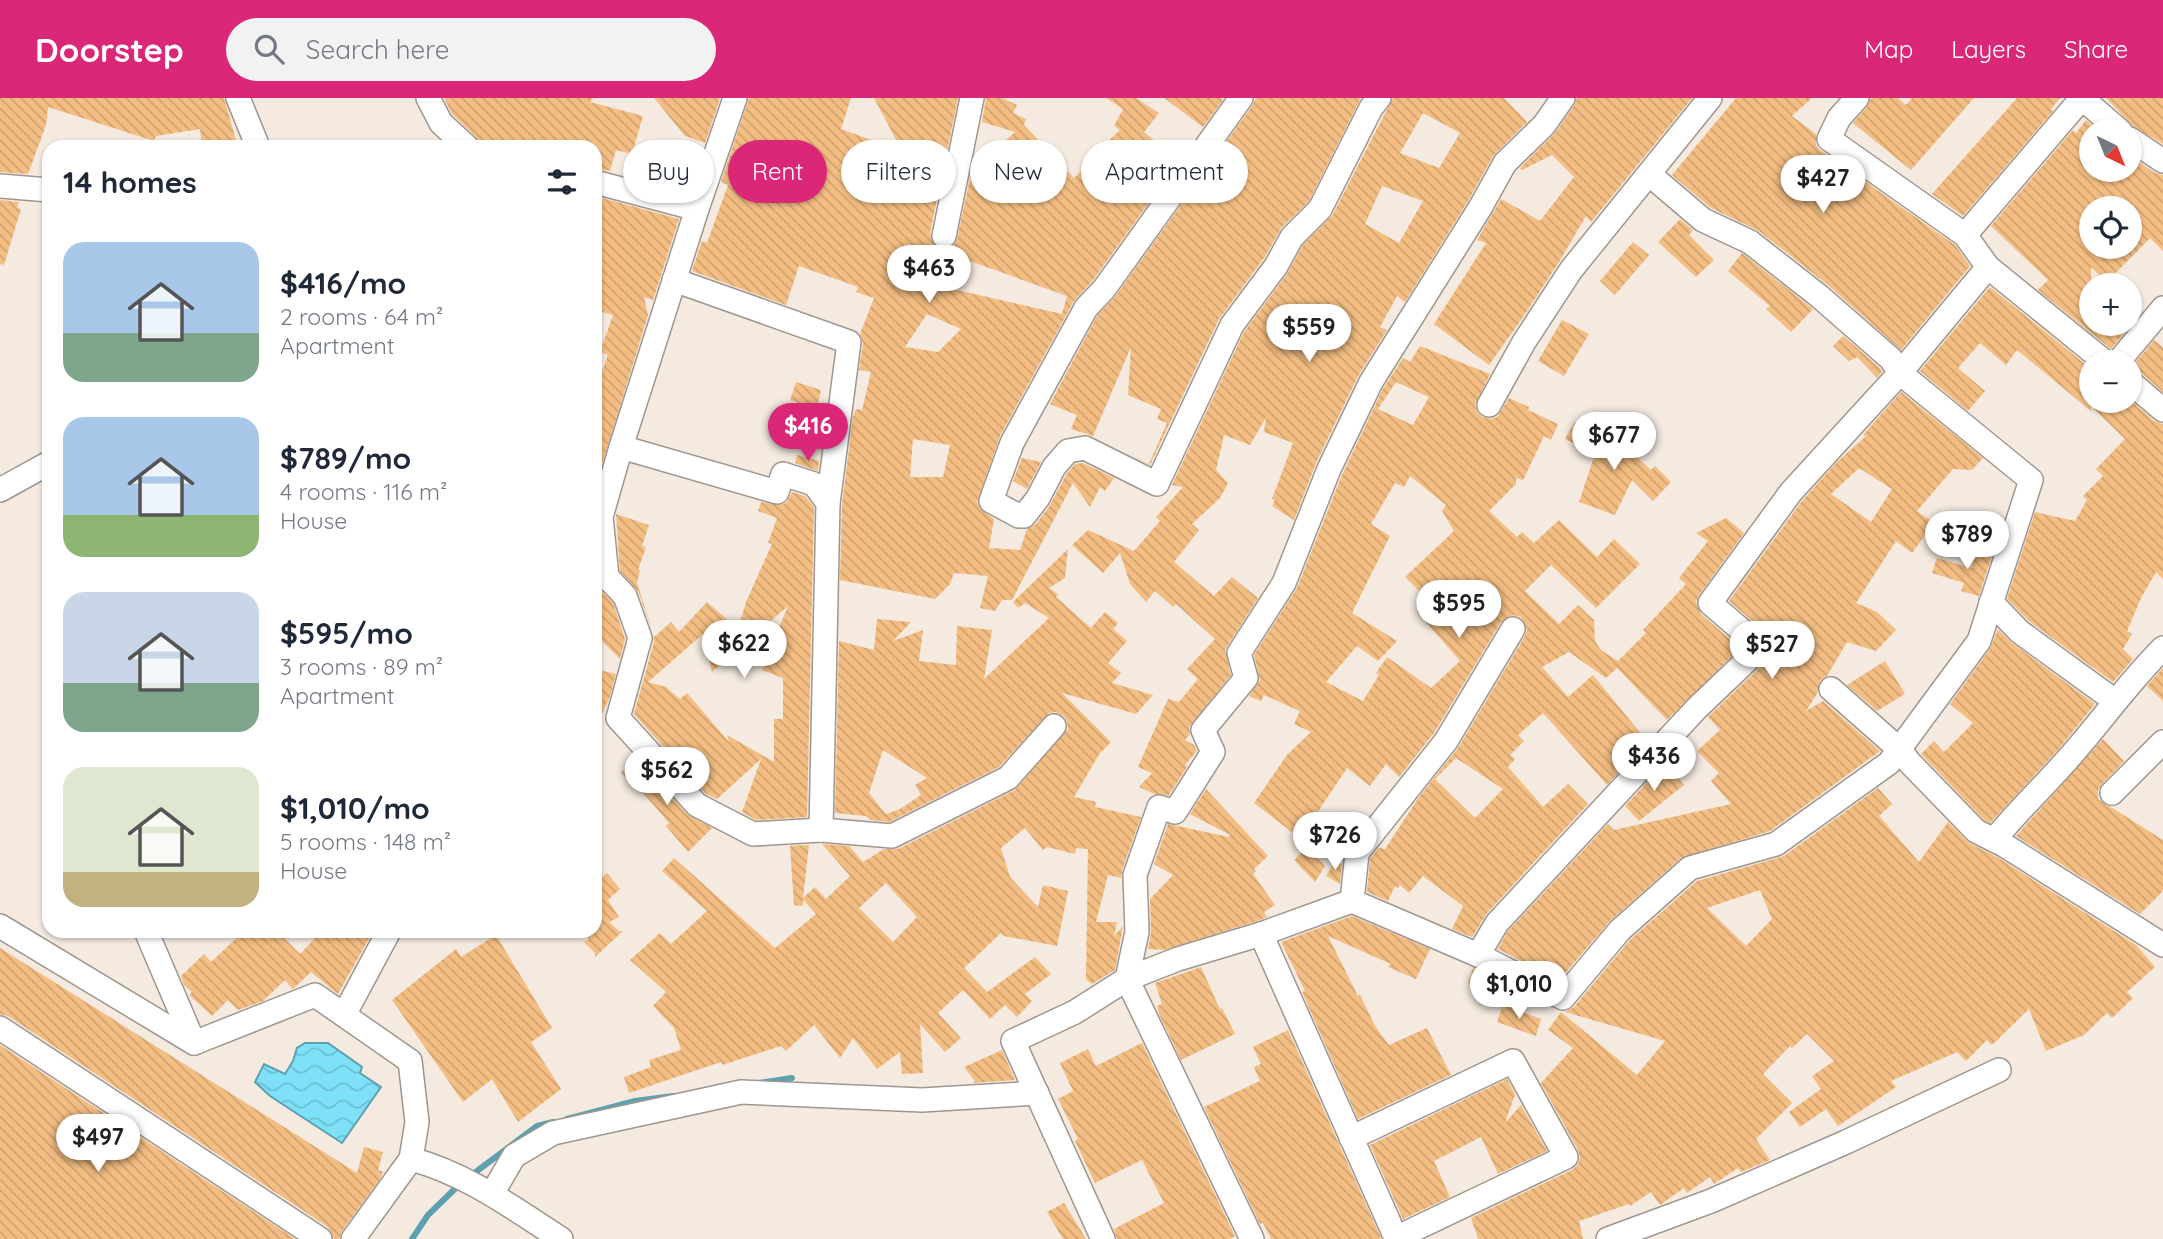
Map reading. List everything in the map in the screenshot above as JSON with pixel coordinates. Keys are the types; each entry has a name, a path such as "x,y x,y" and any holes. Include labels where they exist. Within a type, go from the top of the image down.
{"street":[{"path":"238,98 255,140"},
{"path":"428,98 442,123 460,140"},
{"path":"602,504 735,98"},
{"path":"944,236 972,98"},
{"path":"1241,98 1104,289 1086,308 1013,443 991,501 1024,516 1038,498 1054,467 1068,451 1085,447 1157,484 1232,325 1276,266 1292,237 1320,209 1371,108 1379,98"},
{"path":"1252,1239 1127,979 1138,932 1135,875 1159,807 1175,812 1213,752 1203,730 1246,678 1239,653 1284,583 1329,469 1371,382 1480,208 1505,163 1544,125 1563,98"},
{"path":"1489,405 1524,342 1571,270 1710,98"},
{"path":"1857,98 1839,118 1829,139 1965,235 1988,267 2090,350"},
{"path":"1965,235 2082,98 2106,119"},
{"path":"2142,147 2163,161"},
{"path":"1103,1239 1013,1041 1075,1012 1127,979 1178,959 1261,934 1352,901 1478,956 1563,998 1620,930 1690,868 1776,844 1889,764 1979,641 2031,480 1900,373 1891,359 1819,296 1750,242 1703,220 1649,174"},
{"path":"602,184 697,209"},
{"path":"0,186 42,189"},
{"path":"1478,956 1497,923 1697,708 1760,647 1710,603 1791,492 1900,373 1988,267"},
{"path":"674,280 849,342 828,503 821,830"},
{"path":"2128,350 2163,308"},
{"path":"2142,392 2163,410"},
{"path":"621,447 777,492 783,474 814,484 828,503"},
{"path":"0,491 42,467"},
{"path":"602,543 607,577 625,596 640,638 618,718 696,805 753,834 821,830 892,836 1008,778 1054,726"},
{"path":"1991,602 2020,632 2115,701"},
{"path":"1352,901 1357,853 1446,741 1513,629"},
{"path":"1994,840 2028,800 2068,760 2115,701 2163,648"},
{"path":"1831,689 1899,749 1976,831 2163,945"},
{"path":"2112,793 2163,742"},
{"path":"0,926 194,1043"},
{"path":"1261,934 1350,1138 1396,1238 1566,1157 1513,1061 1350,1138"},
{"path":"149,938 194,1043"},
{"path":"344,1015 385,938"},
{"path":"194,1043 314,995 410,1061 417,1122 411,1159 353,1239"},
{"path":"0,1028 320,1239"},
{"path":"1608,1239 1711,1201 1846,1142 1999,1070"},
{"path":"492,1194 514,1156 553,1133 741,1092 922,1100 1037,1093"},
{"path":"411,1159 435,1165 470,1182 561,1239"}],"water":[{"path":"305,1043 328,1043 362,1067 360,1073 381,1087 342,1143 270,1096 255,1082 264,1064 285,1074 297,1048"}],"building":[{"path":"0,98 224,98 236,140 201,140 200,129 156,136 154,140 151,140 48,107 46,125 28,174 0,172"},
{"path":"444,98 593,98 590,102 643,116 636,140 623,140 623,152 616,150 610,171 602,169 602,140 478,140 452,114"},
{"path":"654,98 720,98 706,140 685,136"},
{"path":"749,98 851,98 841,129 872,140 841,140 841,203 936,203 930,233 934,246 942,250 954,246 957,239 970,178 970,203 1067,203 1067,171 1074,178 1081,171 1081,203 1149,203 1093,280 1074,301 1000,436 977,502 980,509 994,519 989,548 1020,550 1027,529 1035,525 1049,507 1075,464 1083,463 1114,478 1105,491 1100,487 1090,507 1073,483 1012,600 1002,600 995,611 980,608 988,576 954,573 950,584 935,599 840,580 842,504 853,417 856,409 862,410 871,372 859,370 863,344 860,334 874,298 856,292 858,287 799,266 786,305 692,271 702,241 707,243 728,185 728,203 827,203 827,140 735,140","holes":["942,251 1067,296 1062,314 931,284","927,314 961,329 938,352 905,347","913,439 950,445 943,477 910,477"]},
{"path":"874,98 958,98 949,140 896,140"},
{"path":"986,98 1002,98 1017,105 1013,113 1026,119 1024,125 1038,140 1006,140 1015,132 982,122"},
{"path":"1106,98 1136,98 1159,113 1144,132 1154,140 1109,140 1120,130 1114,126 1123,109"},
{"path":"1164,98 1220,98 1223,100 1203,127"},
{"path":"1256,98 1361,98 1309,201 1282,227 1264,258 1219,319 1150,465 1125,452 1149,464 1167,423 1157,419 1161,409 1128,395 1131,347 1093,436 1071,429 1077,415 1050,404 1097,316 1115,297 1182,203 1248,203 1248,140 1228,140"},
{"path":"1393,98 1504,98 1527,122 1493,156 1405,302 1397,296 1380,327 1387,330 1358,376 1316,463 1294,520 1272,506 1275,500 1272,499 1293,443 1264,432 1266,417 1250,445 1224,435 1216,470 1228,483 1220,498 1192,524 1199,530 1174,562 1214,596 1232,577 1258,598 1225,650 1231,675 1189,727 1190,734 1185,740 1194,745 1197,751 1185,765 1187,767 1169,795 1154,794 1139,787 1152,773 1138,767 1168,699 1179,702 1198,679 1187,669 1215,639 1176,604 1173,607 1155,591 1146,602 1130,584 1120,553 1103,573 1072,545 1088,530 1134,551 1160,521 1156,517 1183,487 1172,485 1244,332 1287,274 1303,245 1332,216","holes":["1423,113 1460,133 1439,168 1400,153","1382,186 1423,201 1399,243 1365,224"]},
{"path":"1577,98 1692,98 1591,222 1586,216 1559,262 1489,365 1434,324 1486,243 1477,240 1501,199 1540,221 1574,177 1552,155 1522,170 1520,168 1555,133"},
{"path":"1736,98 1812,98 1792,116 1816,134 1816,145 1820,150 1955,245 1970,266 1901,350 1828,285 1759,231 1711,208 1672,175"},
{"path":"1871,98 1898,98 1906,105 1912,98 1974,98 1911,170 1853,123"},
{"path":"2017,98 2060,98 2051,109 2053,111 1963,216 1932,194"},
{"path":"2106,98 2163,98 2163,144 2142,131 2142,119 2126,119"},
{"path":"2079,129 2079,182 2142,182 2142,164 2163,175 2163,251 2150,238 2142,246 2142,196 2079,196 2079,259 2129,259 2116,273 2097,273 2091,267 2091,273 2079,273 2079,323 2038,290 2048,280 1991,226 2073,130 2076,133"},
{"path":"728,161 728,185 721,182"},
{"path":"602,198 679,219 653,300 644,297 648,315 602,465 602,372 608,355 602,353 602,346 613,315 602,312"},
{"path":"0,200 19,202 17,208 21,209 4,265 0,264"},
{"path":"1680,219 1693,230 1689,235 1714,260 1696,277 1658,242"},
{"path":"1633,242 1649,255 1615,295 1600,281"},
{"path":"1742,253 1813,309 1791,332 1766,309 1770,306 1728,271"},
{"path":"1990,287 2079,359 2079,401 2017,350 2006,365 1980,343 1958,368 1985,391 1968,411 1920,371"},
{"path":"1562,320 1589,334 1564,376 1538,361"},
{"path":"1843,336 1880,368 1882,371 1877,378 1857,357 1849,361 1833,346"},
{"path":"2095,336 2122,336 2111,349"},
{"path":"2154,340 2163,347 2163,392 2142,374 2142,355"},
{"path":"1420,346 1490,374 1475,405 1482,417 1497,417 1509,398 1558,424 1551,440 1544,436 1523,480 1516,478 1516,484 1489,511 1517,537 1522,532 1534,543 1559,520 1597,557 1614,539 1640,564 1596,608 1551,565 1525,591 1559,624 1578,605 1594,620 1595,641 1601,650 1618,661 1646,633 1643,630 1686,584 1679,578 1708,541 1696,533 1726,518 1744,533 1696,602 1701,614 1740,648 1667,720 1617,668 1606,678 1569,652 1542,667 1568,697 1593,675 1647,741 1607,785 1543,713 1518,735 1524,741 1510,755 1515,759 1508,767 1543,807 1568,784 1588,804 1487,913 1472,937 1452,929 1463,906 1423,876 1409,893 1400,885 1398,888 1395,886 1388,901 1367,892 1370,859 1379,848 1385,849 1419,797 1458,748 1525,636 1527,629 1521,617 1513,615 1501,622 1434,733 1399,777 1386,764 1370,786 1347,768 1311,822 1317,826 1305,842 1254,803 1287,755 1311,732 1294,724 1300,711 1264,695 1261,701 1249,696 1260,680 1254,655 1297,588 1342,475 1383,389 1403,358 1410,362","holes":["1396,382 1429,397 1413,425 1378,409","1410,476 1446,505 1442,511 1454,531 1405,577 1429,600 1417,612 1460,661 1431,688 1387,657 1363,701 1326,682 1357,646 1378,661 1397,641 1352,613 1390,536 1371,524 1395,483 1404,487","1456,758 1503,789 1475,818 1435,779"]},
{"path":"796,382 821,390 811,432 787,419 797,402 790,400"},
{"path":"1901,392 1983,458 1972,470 1953,469 1917,511 1934,523 1912,553 1896,541 1856,603 1877,612 1896,630 1876,651 1847,642 1827,676 1820,680 1818,692 1806,711 1823,701 1880,751 1770,831 1681,858 1611,920 1559,980 1498,949 1508,931 1608,824 1614,830 1731,804 1711,781 1719,773 1697,751 1720,730 1708,717 1771,657 1775,650 1770,636 1729,601 1802,501 1837,462 1866,436 1863,435","holes":["1859,468 1892,489 1871,522 1831,494"]},
{"path":"2142,410 2154,421 2163,424 2163,579 2156,572 2141,598 2127,631 2132,634 2123,649 2133,659 2113,682 2029,621 2007,599 2035,512 2075,521 2087,500 2083,496 2103,476 2096,469 2125,439 2098,413 2142,413"},
{"path":"1574,423 1623,445 1651,470 1655,466 1671,482 1653,501 1632,480 1615,515 1579,502 1595,454 1565,439"},
{"path":"797,455 819,461 818,471 795,463"},
{"path":"1022,458 1041,462 1027,489 1013,481"},
{"path":"792,492 805,496 814,507 807,817 756,820 742,812 761,759 717,799 706,794 634,714 654,642 653,634 654,637 671,622 679,632 707,602 738,629 746,602 772,544 768,543 777,518 758,511 761,502 781,505 787,502","holes":["788,606 762,670 783,678 783,719 774,719 774,762 727,735 729,742 687,693 680,699 666,687 648,682 703,634 712,672"]},
{"path":"616,514 649,525 642,546 646,547 638,570 637,583 652,629 638,591 620,571"},
{"path":"1980,544 1994,549 1979,596 1961,591 1964,583 1932,573 1937,558 1971,568"},
{"path":"1068,549 1065,578 1049,588 1091,628 1105,612 1118,623 1113,629 1127,641 1108,663 1121,673 1112,683 1153,695 1136,714 1062,693 1111,742 1100,753 1074,797 1096,802 1095,807 1141,817 1121,878 1108,875 1096,922 1117,922 1114,936 1123,926 1115,970 1092,984 1086,979 1088,849 1076,848 1075,854 1047,847 1043,850 1025,828 1001,848 1010,877 1038,907 1043,885 1068,891 1057,946 1004,936 1001,933 964,968 987,992 1035,957 1051,974 1025,994 1032,1001 1017,1017 1005,1005 990,1019 963,990 938,1013 961,1038 945,1052 920,1024 923,1073 902,1074 900,1052 877,1069 853,1038 840,1058 814,1025 786,1051 781,1046 722,1065 721,1062 629,1093 624,1077 651,1067 649,1060 681,1050 674,1028 653,1006 666,992 630,960 660,933 671,944 707,911 662,871 674,858 775,948 816,914 803,899 803,906 794,905 790,846 809,845 803,898 815,887 826,899 850,876 822,844 849,846 863,862 884,849 898,849 1015,790 1068,729 1064,716 1056,712 1049,713 999,767 889,822 870,820 866,816 835,813 839,641 874,650 877,619 911,622 893,641 923,630 919,661 956,665 957,626 992,630 984,679 1049,618 1025,603 1018,608 1013,602","holes":["883,750 927,778 915,785 921,795 900,809 886,814 869,793","886,883 917,917 893,942 859,908"]},
{"path":"602,591 613,603 625,639 620,659 602,641"},
{"path":"1998,629 2012,643 2095,704 2057,751 1990,823 1984,820 1921,754 1934,741 1944,752 1973,723 1950,704 1990,649"},
{"path":"1885,661 1905,694 1877,711 1847,685"},
{"path":"2163,668 2163,701 2147,686"},
{"path":"602,671 616,674 602,714"},
{"path":"2103,739 2124,761 2102,784 2098,790 2098,799 2163,840 2163,891 2140,914 2016,836"},
{"path":"636,758 687,814 712,828 688,852 666,826 669,823 621,772"},
{"path":"1665,763 1684,785 1639,821 1625,806"},
{"path":"1878,788 1892,804 1879,816 1919,862 1948,822 1969,843 1997,857 2136,945 2155,967 2127,992 2133,998 2112,1018 2107,1013 2084,1035 2046,1051 2029,1009 1992,1045 1987,1040 1966,1061 1957,1052 1891,1081 1896,1087 1838,1126 1826,1109 1800,1127 1789,1112 1821,1089 1812,1076 1834,1061 1807,1034 1792,1048 1790,1046 1763,1074 1792,1103 1756,1139 1770,1160 1741,1172 1738,1168 1714,1184 1710,1177 1687,1193 1684,1188 1660,1205 1651,1192 1630,1206 1629,1204 1579,1221 1583,1239 1478,1239 1471,1218 1572,1170 1578,1164 1578,1150 1541,1083 1573,1048 1548,1030 1561,1012 1637,1075 1665,1041 1565,1012 1574,1007 1630,940 1697,881 1784,856","holes":["1760,890 1772,919 1746,946 1707,908"]},
{"path":"1206,789 1268,856 1254,869 1256,871 1253,874 1275,905 1264,912 1267,917 1257,921 1164,950 1148,949 1151,932 1150,899 1173,875 1154,864 1168,824 1229,837 1230,835 1190,814"},
{"path":"1307,848 1325,866 1315,882 1294,860"},
{"path":"1335,861 1342,864 1340,884 1326,876"},
{"path":"607,873 620,889 608,900 619,917 609,922 619,931 623,931 595,957 595,953 584,942 588,938 602,938 602,878"},
{"path":"1352,916 1430,949 1416,979 1388,967 1391,964 1328,936 1358,996 1360,995 1375,1026 1389,1045 1427,1028 1451,1075 1358,1119 1302,992 1305,991 1281,942"},
{"path":"237,938 284,938 300,954 315,938 369,938 338,994 311,972 293,989 285,980 263,1001 238,1010 228,1000 212,1016 189,995 192,992 184,985 181,976 204,954 211,962"},
{"path":"491,938 498,938 552,1028 531,1042 561,1089 518,1122 492,1079 463,1102 392,1000 456,949 461,957"},
{"path":"0,948 357,1173 364,1147 383,1152 378,1170 383,1172 380,1179 339,1239 334,1239 328,1227 8,1016 0,1014"},
{"path":"1201,967 1235,1034 1181,1060 1159,1014 1157,1006 1162,1004 1155,983"},
{"path":"1473,968 1515,990 1512,998 1468,983"},
{"path":"1503,1005 1541,1019 1536,1036 1497,1022"},
{"path":"1288,1030 1381,1238 1379,1239 1271,1239 1263,1223 1260,1224 1204,1107 1260,1081 1254,1067 1261,1064 1253,1047"},
{"path":"1142,1043 1235,1236 1230,1239 1117,1239 1114,1229 1164,1203 1142,1160 1095,1183 1075,1141 1078,1139 1058,1099 1073,1091 1060,1063 1088,1049 1096,1066"},
{"path":"0,1045 295,1239 0,1239"},
{"path":"1002,1050 1015,1080 973,1083 975,1081 964,1067"},
{"path":"1507,1079 1515,1094 1505,1123 1521,1105 1547,1151 1498,1174 1481,1137 1434,1161 1450,1197 1403,1219 1370,1145"},
{"path":"1064,1203 1086,1239 1063,1239 1047,1212"}],"waterway":[{"path":"759,1083 792,1078"},
{"path":"567,1119 635,1101 673,1096"},
{"path":"469,1177 537,1126 553,1122"},
{"path":"412,1239 428,1215 461,1183"}]}
